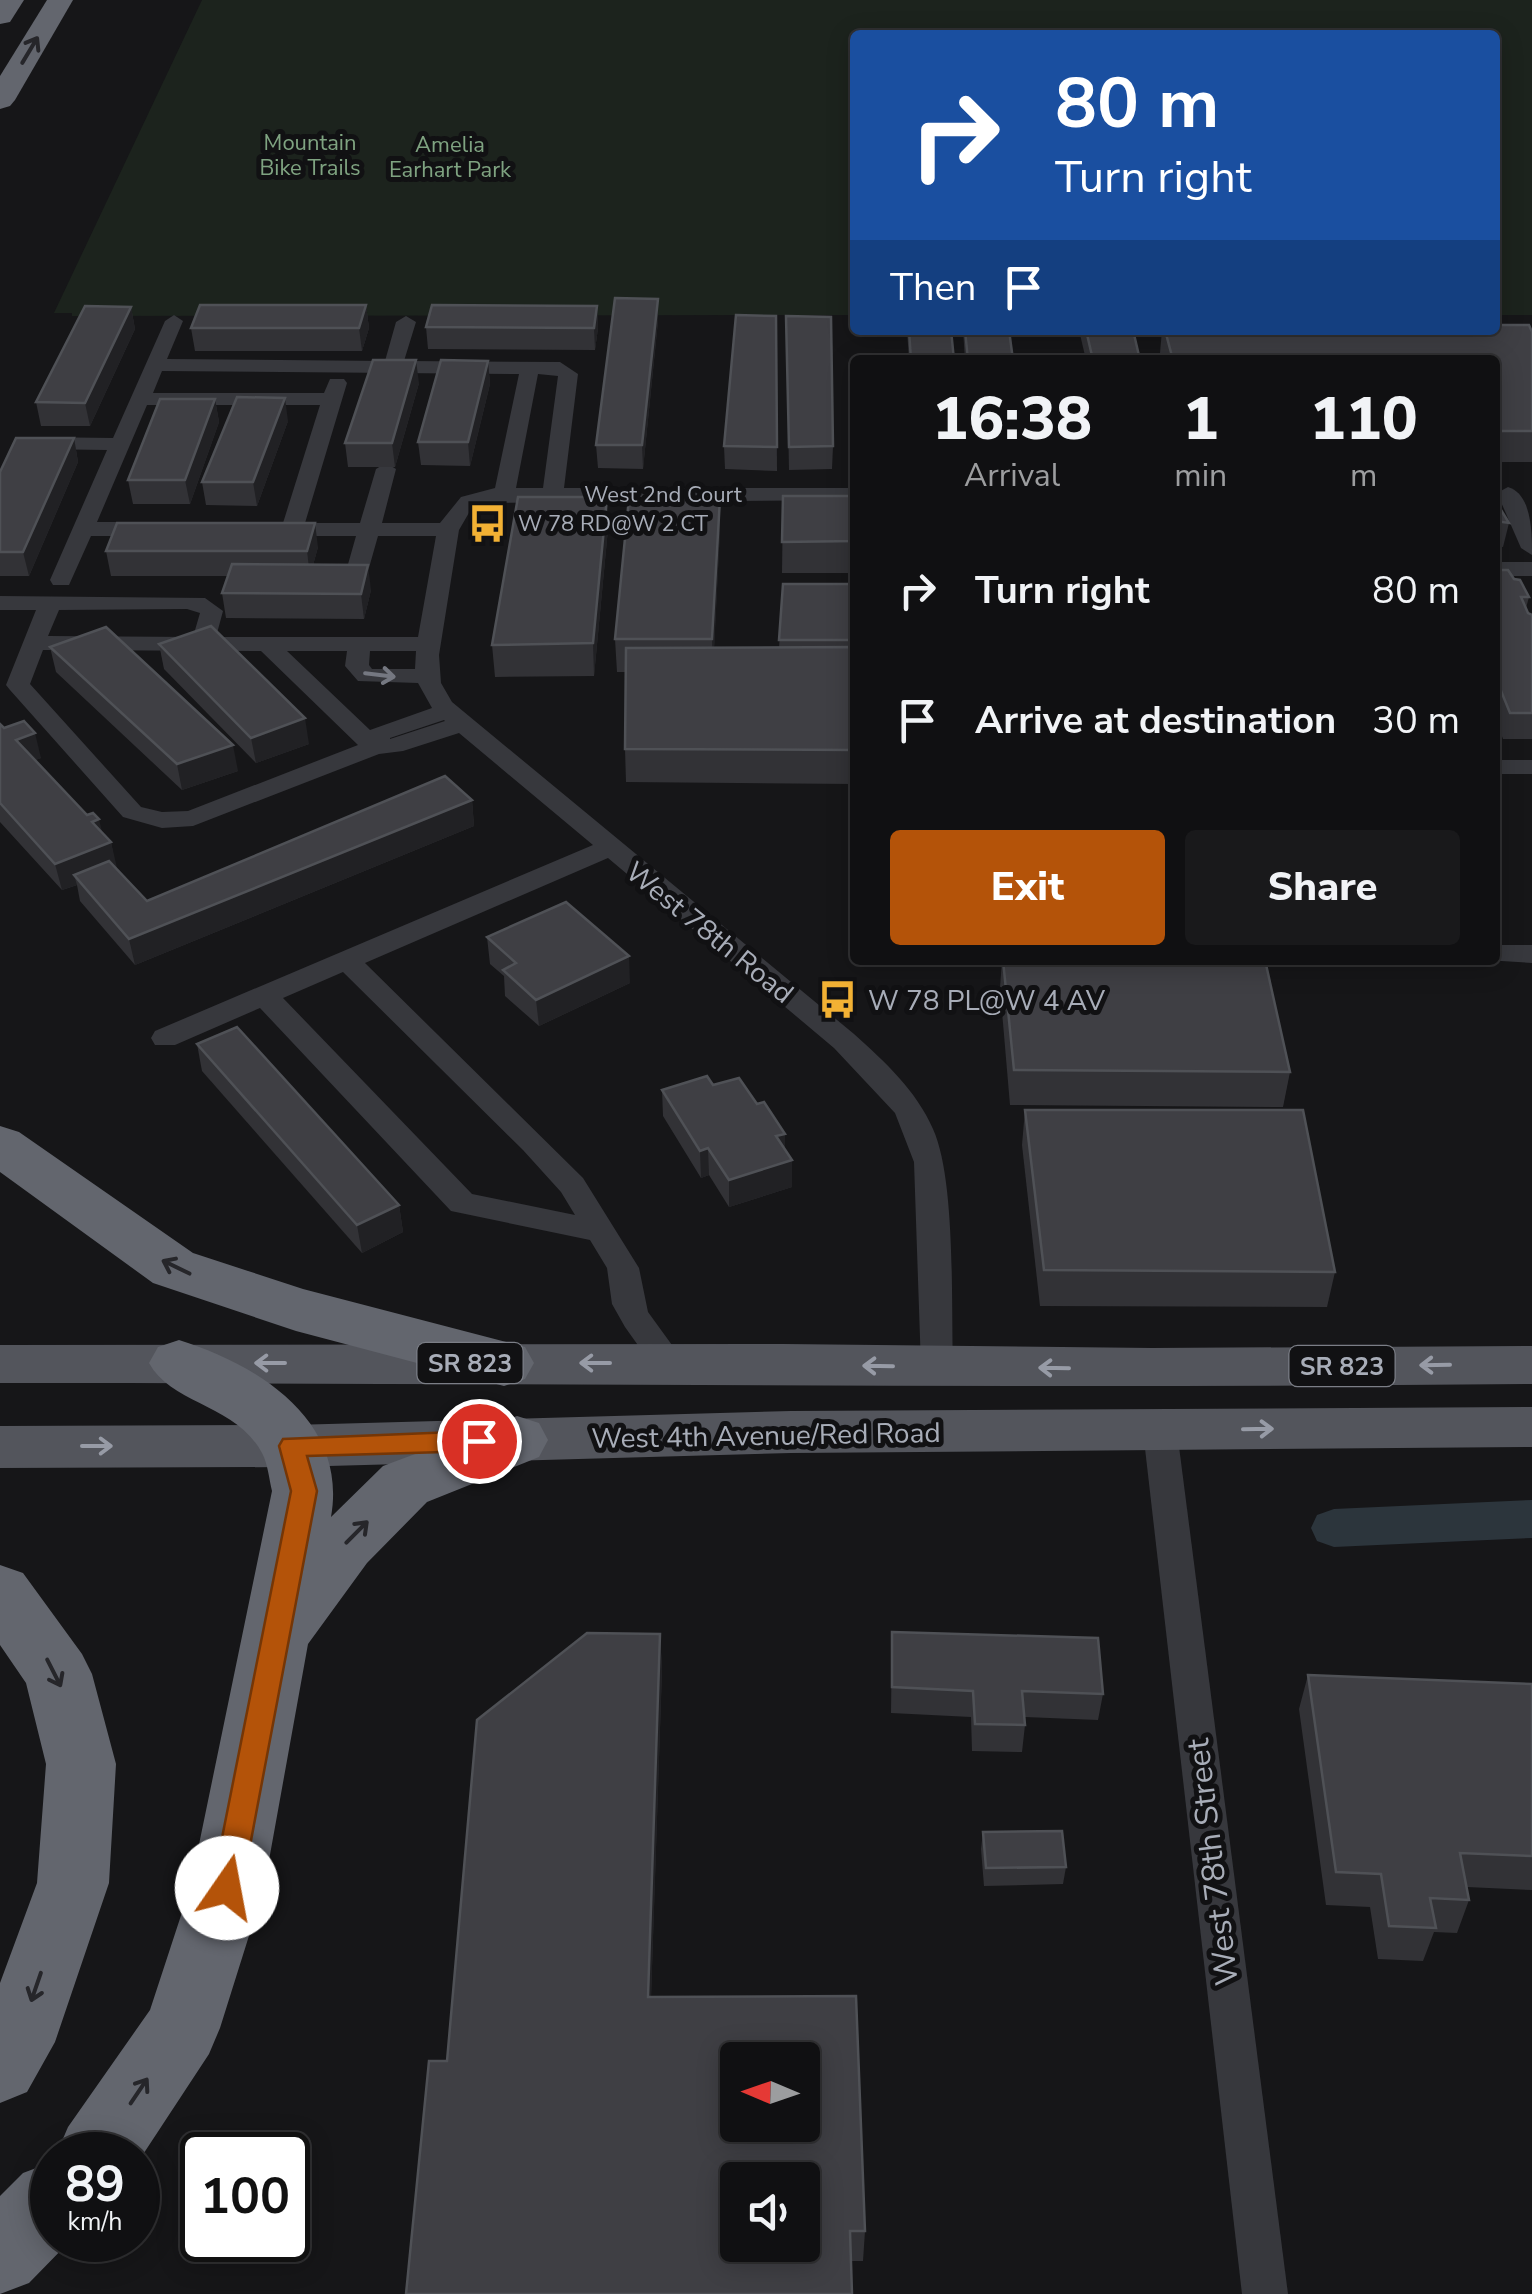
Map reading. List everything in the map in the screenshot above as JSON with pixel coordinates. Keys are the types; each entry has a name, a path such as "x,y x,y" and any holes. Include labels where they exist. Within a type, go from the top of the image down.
{"highway":[{"path":"0,16 10,0"},
{"path":"0,100 60,0"},
{"path":"0,1145 173,1268 296,1309 504,1363"},
{"path":"112,2132 182,2028 227,1888 304,1491 292,1446 258,1404 179,1362"},
{"path":"278,1638 344,1545 405,1484 517,1440"},
{"path":"0,1592 58,1674 81,1764 73,1883 17,2042 0,2066"},
{"path":"0,2254 30,2224"}],"main road":[{"name":"SR 823","path":"0,1364 1532,1365"},
{"path":"649,1436 719,1418 915,1400 928,1392 937,1366"},
{"name":"West 4th Avenue/Red Road","path":"0,1446 292,1446 649,1436 1532,1427"}],"street":[{"path":"62,580 174,321"},
{"path":"392,366 406,322"},
{"path":"156,365 560,368 568,374 553,494"},
{"path":"292,528 342,366"},
{"path":"504,494 530,366"},
{"path":"141,399 332,399"},
{"path":"17,443 122,444"},
{"path":"511,461 559,460"},
{"path":"354,582 386,469"},
{"path":"1532,492 1502,492 1532,548"},
{"name":"West 2nd Court","path":"448,530 454,514 472,499 504,494 850,494"},
{"path":"84,529 179,528"},
{"path":"50,603 18,685 140,816 166,822 193,818 376,748 394,746 451,714 431,691 427,676 448,530 254,528"},
{"path":"1500,569 1532,569"},
{"path":"0,603 205,604 212,612 202,644"},
{"path":"34,643 430,644"},
{"path":"267,644 335,714 376,748"},
{"path":"359,644 357,666 366,676 427,676"},
{"name":"West 78th Road","path":"451,714 844,1041 890,1083 913,1112 924,1135 928,1162 937,1366"},
{"path":"1500,767 1532,767"},
{"path":"166,1038 609,848"},
{"path":"1500,954 1532,954"},
{"path":"346,960 534,1143 572,1186 624,1268 628,1304 670,1363"},
{"path":"264,996 462,1203 602,1232"},
{"name":"West 78th Street","path":"1160,1430 1265,2294"}],"green space":[{"name":"Mountain Bike Trails","path":"202,0 1532,0 1532,315 1500,315 1500,30 850,30 850,315 54,313"}],"building":[{"path":"615,298 658,299 642,445 596,445"},
{"path":"200,305 366,305 359,328 191,328"},
{"path":"432,305 597,306 594,328 426,327"},
{"path":"85,306 131,307 85,403 36,402"},
{"path":"736,315 776,316 777,447 724,446"},
{"path":"786,316 831,317 833,446 789,447"},
{"path":"1500,325 1529,325 1532,431 1500,431 1500,355 1172,355 1166,335 1500,335"},
{"path":"909,335 952,335 954,355 911,355"},
{"path":"966,335 1010,335 1012,355 968,355"},
{"path":"1087,335 1134,335 1139,355 1092,355"},
{"path":"373,360 416,360 392,443 345,443"},
{"path":"441,360 488,361 468,442 418,442"},
{"path":"237,397 285,398 253,482 202,482"},
{"path":"160,399 215,399 185,480 128,480"},
{"path":"16,438 74,438 23,552 0,552 0,472"},
{"path":"783,496 850,496 850,541 782,542"},
{"path":"518,497 607,497 593,643 492,645"},
{"path":"629,498 720,498 712,639 615,639"},
{"path":"117,523 315,523 307,551 106,551"},
{"path":"232,564 368,565 361,594 222,593"},
{"path":"1500,570 1508,570 1514,579 1520,580 1529,597 1521,597 1532,615 1532,713 1510,713 1500,688"},
{"path":"783,584 850,584 850,640 779,640"},
{"path":"211,626 305,718 251,738 159,644"},
{"path":"106,627 233,745 177,764 50,647"},
{"path":"850,647 850,750 625,749 626,648"},
{"path":"24,721 35,733 16,740 87,815 93,813 99,819 92,822 111,842 55,864 0,803 0,724 4,728"},
{"path":"445,776 472,800 129,939 74,875 109,861 147,901"},
{"path":"566,902 629,956 536,1000 503,970 516,963 487,937"},
{"path":"1004,965 1266,965 1290,1072 1014,1070"},
{"path":"237,1027 399,1205 357,1225 197,1044"},
{"path":"707,1076 713,1085 739,1078 757,1104 764,1102 785,1134 776,1136 792,1160 729,1180 708,1148 700,1151 662,1090"},
{"path":"1025,1110 1303,1110 1335,1272 1044,1270"},
{"path":"892,1632 1098,1638 1103,1694 1022,1691 1025,1725 975,1724 973,1691 892,1687"},
{"path":"587,1633 660,1634 648,1997 856,1996 865,2231 850,2231 852,2294 406,2294 429,2061 447,2061 477,1720"},
{"path":"1308,1675 1532,1684 1532,1856 1460,1853 1469,1900 1430,1898 1436,1928 1389,1926 1381,1874 1336,1872"},
{"path":"1062,1831 1066,1867 986,1868 983,1832"}],"waterway":[{"path":"1334,1528 1532,1519"}],"place":[{"name":"W 78 RD@W 2 CT","path":"488,523"},
{"name":"W 78 PL@W 4 AV","path":"838,1000"}],"route":[{"path":"227,1888 304,1491 292,1446 479,1441"}],"park label":[{"name":"Amelia Earhart Park","path":"450,156"}]}
